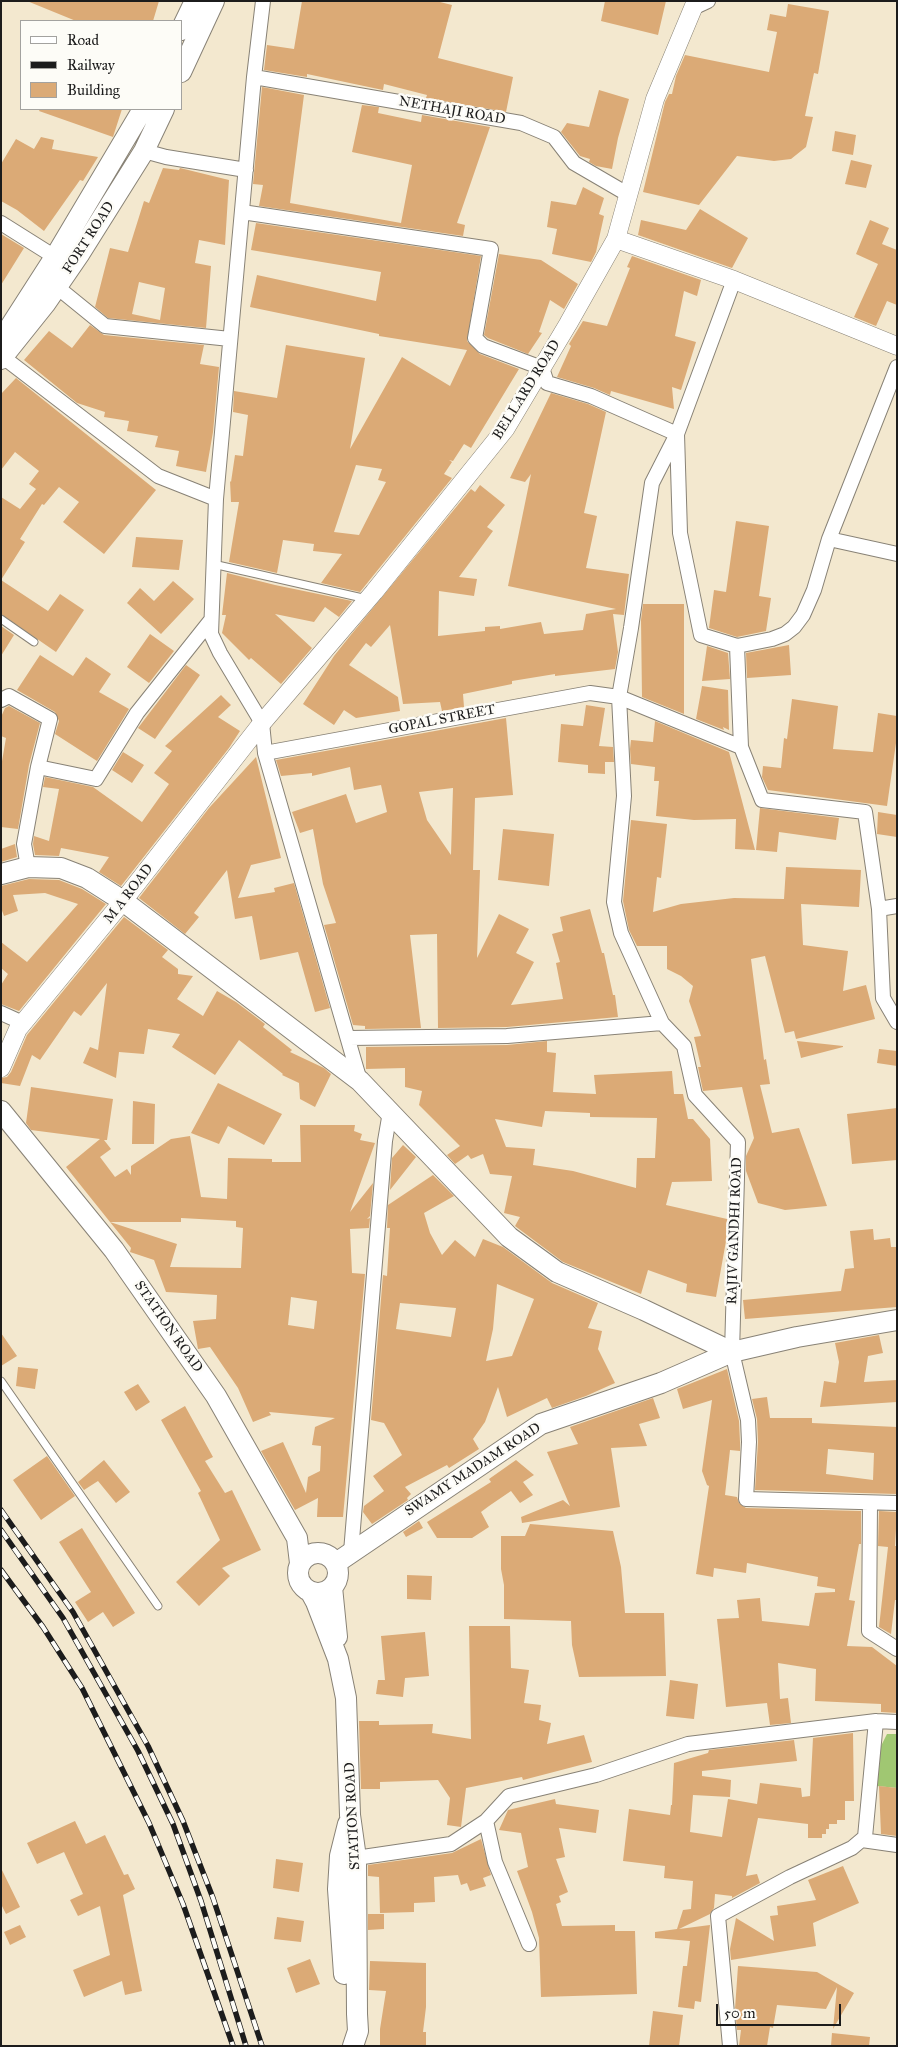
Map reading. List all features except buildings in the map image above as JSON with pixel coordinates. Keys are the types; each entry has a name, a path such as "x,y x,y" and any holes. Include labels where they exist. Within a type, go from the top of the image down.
{"main road":[{"path":"182,28 195,1"},
{"path":"182,70 214,1"},
{"name":"FORT ROAD","path":"2,351 10,327 55,257 142,110"},
{"name":"FORT ROAD","path":"2,351 57,287 80,253 144,151 164,110"},
{"path":"124,143 144,151"},
{"path":"1,874 28,867 61,868 87,878 123,902 360,1082 509,1237 557,1272 644,1310 732,1352"},
{"name":"STATION ROAD","path":"1,1112 114,1250 216,1396 308,1558"},
{"name":"SWAMY MADAM ROAD","path":"343,1558 541,1424 661,1382 732,1352 797,1336 897,1320"},
{"path":"330,1556 343,1558 338,1579 332,1587 323,1592 310,1591 302,1585 298,1576 308,1558 330,1556"},
{"path":"332,1587 338,1659"},
{"name":"STATION ROAD","path":"310,1591 338,1659 346,1698 350,1815 356,1858 356,2014 358,2031 346,2044"},
{"path":"346,2044 347,2006 338,1889 340,1856 350,1815"}],"street":[{"path":"263,1 254,77 216,499 211,634 220,653 262,722 265,754 360,1082"},
{"name":"BELLARD ROAD","path":"262,722 368,599 506,428 616,239 655,99 699,3"},
{"name":"NETHAJI ROAD","path":"254,77 522,123 554,137 574,163 629,195"},
{"path":"144,151 166,157 246,170"},
{"path":"242,212 491,248 475,338 482,346 542,368 547,383 591,396 677,434 680,533 701,635 737,646 772,639 784,634 794,627 803,615 814,590 829,539 897,367"},
{"path":"1,223 55,257"},
{"path":"616,239 734,280 897,346"},
{"name":"RAJIV GANDHI ROAD","path":"734,280 677,434 652,483 619,697 624,796 614,902 621,933 662,1023 684,1046 695,1095 738,1142 732,1352 748,1420 749,1442 746,1499 870,1503"},
{"path":"57,287 104,326 230,338"},
{"path":"2,351 158,476 216,499"},
{"path":"829,539 897,554"},
{"path":"38,767 96,779 137,713 211,620"},
{"path":"737,646 741,746 762,800 864,812 879,909 883,998 897,1022"},
{"name":"GOPAL STREET","path":"265,754 590,693 619,697 741,746"},
{"path":"1,700 9,696 50,719 38,767 24,844 28,867"},
{"name":"M A ROAD","path":"1,1068 18,1029 123,902 262,722"},
{"path":"879,909 897,906"},
{"path":"1,1013 23,1023"},
{"path":"348,1038 507,1036 662,1023"},
{"path":"343,1558 385,1141 390,1112"},
{"path":"897,1503 870,1503 869,1631 897,1649"},
{"path":"356,1858 451,1844 486,1821 509,1796 596,1775 688,1744 876,1721 897,1722"},
{"path":"730,2046 718,1916 790,1877 852,1848 865,1837 876,1721"},
{"path":"486,1821 495,1862 529,1944"},
{"path":"862,1840 897,1845"}],"lane":[{"path":"214,564 368,599"},
{"path":"1,620 34,642"},
{"path":"1,1381 158,1606"}],"green space":[{"path":"887,1734 897,1734 897,1788 877,1786 881,1746"}],"railway":[{"path":"1,1510 73,1612 148,1746 183,1821 213,1898 262,2046"},
{"path":"1,1530 63,1618 138,1751 173,1824 201,1901 246,2046"},
{"path":"1,1570 43,1627 82,1688 149,1823 183,1904 233,2046"}]}
